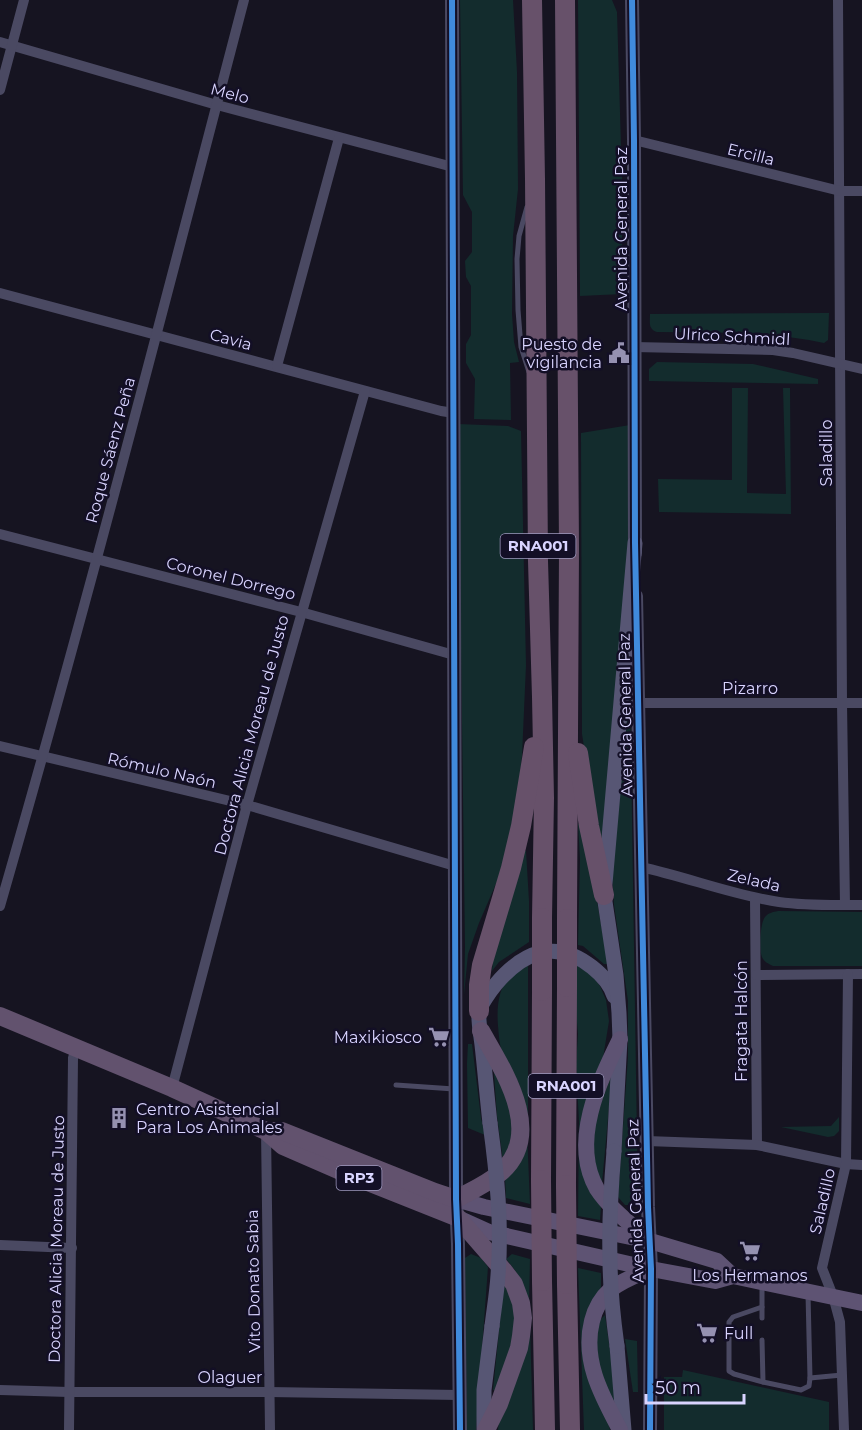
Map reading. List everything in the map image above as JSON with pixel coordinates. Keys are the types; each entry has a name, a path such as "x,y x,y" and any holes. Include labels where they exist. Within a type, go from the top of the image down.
{"highway":[{"path":"524,0 533,73"},
{"name":"RNA001","path":"532,0 538,561 544,798 542,1281 545,1430"},
{"name":"RNA001","path":"566,0 569,706 566,1185 570,1430"},
{"path":"456,1199 500,1173 508,1165 518,1147 520,1137 518,1106 480,1021 479,986 482,965 514,858 543,697"},
{"path":"569,706 589,826 604,895"},
{"name":"RP3","path":"0,1016 172,1088 266,1131 283,1146 458,1218"},
{"name":"RP3","path":"266,1131 282,1131 456,1199"},
{"path":"458,1218 514,1284 521,1303 523,1318 519,1348 499,1404 485,1430"}],"main road":[{"path":"622,1430 610,1257 610,1200 620,1039 616,975 604,895 635,543"},
{"path":"485,1430 484,1390 498,1276 500,1231 498,1181 480,1021 492,989 503,975 517,964 546,951 557,951 576,956 597,971 611,988 619,1013"},
{"path":"620,1039 603,1075 591,1112 586,1152 597,1188 615,1210 650,1241"},
{"path":"456,1199 484,1207 650,1241 717,1261 734,1276"},
{"path":"458,1218 489,1232 651,1269 715,1281 734,1276 862,1303"},
{"path":"622,1430 602,1396 592,1368 589,1348 590,1330 594,1311 610,1290 651,1269"}],"street":[{"path":"0,90 24,0"},
{"name":"Roque Sáenz Peña","path":"0,906 43,757 244,0"},
{"path":"452,0 456,1199 460,1430"},
{"name":"Saladillo","path":"838,0 844,905"},
{"name":"Avenida General Paz","path":"633,7 635,543 651,1269 650,1430"},
{"name":"Melo","path":"0,42 216,105 453,167"},
{"path":"277,366 339,138"},
{"name":"Ercilla","path":"634,140 840,191 862,191"},
{"name":"Cavia","path":"0,293 454,413"},
{"name":"Ulrico Schmidl","path":"634,347 773,350 793,352 862,369"},
{"name":"Doctora Alicia Moreau de Justo","path":"172,1088 247,805 364,391"},
{"name":"Coronel Dorrego","path":"0,534 301,612 454,655"},
{"name":"Pizarro","path":"639,703 862,703"},
{"name":"Rómulo Naón","path":"0,746 247,805 455,866"},
{"name":"Zelada","path":"641,867 755,898 804,905 862,905"},
{"name":"Fragata Halcón","path":"755,898 757,1145"},
{"name":"Saladillo","path":"843,1430 840,1322 822,1268 846,1164 848,974"},
{"path":"756,975 862,974"},
{"name":"Doctora Alicia Moreau de Justo","path":"69,1430 75,1048"},
{"name":"Vito Donato Sabia","path":"266,1131 270,1430"},
{"path":"647,1141 757,1145 846,1164 862,1165"},
{"path":"0,1245 72,1248"},
{"name":"Olaguer","path":"0,1390 459,1395"}],"lane":[{"path":"623,0 633,7"},
{"path":"396,1085 456,1089"},
{"path":"762,1282 762,1317"},
{"path":"762,1307 733,1317 729,1322 729,1371 763,1382 801,1390 809,1386 810,1378 808,1292"},
{"path":"762,1340 763,1382"},
{"path":"810,1378 842,1375"}],"green space":[{"path":"460,0 513,0 517,72 518,189 513,236 512,314 514,342 519,362 510,363 511,420 474,419 475,379 466,363 466,344 471,335 471,286 466,277 465,261 472,252 472,212 463,195"},
{"path":"578,0 612,0 617,12 622,180 622,294 580,296"},
{"path":"829,313 828,340 824,343 761,333 657,332 652,329 650,323 650,314"},
{"path":"657,362 753,364 818,379 818,384 649,381 649,369"},
{"path":"732,388 748,388 747,493 786,494 783,388 790,388 791,514 659,512 658,479 732,480"},
{"path":"458,424 508,426 521,431 526,665 522,756 515,821 498,879 468,954 464,995 465,947"},
{"path":"630,425 630,544 602,860 582,734 581,433"},
{"path":"627,690 630,690 638,1203 635,1202 632,1205 625,1205 618,1197 628,1057 628,1001 614,905 612,872"},
{"path":"582,823 608,964 604,964 583,946 578,945 580,859 578,824"},
{"path":"522,850 526,851 529,942 499,962 492,971 494,950"},
{"path":"778,911 862,912 862,966 773,966 767,963 761,954 760,937 763,920 771,913"},
{"path":"577,964 590,972 600,986 606,1000 609,1021 603,1058 581,1127 601,1207 600,1220 578,1216"},
{"path":"528,965 528,1118 521,1091 499,1040 498,1007 506,981 519,969"},
{"path":"468,1044 472,1044 485,1135 468,1128"},
{"path":"493,1060 512,1106 513,1139 503,1161 497,1116"},
{"path":"612,1075 602,1183 593,1154 594,1131 599,1108"},
{"path":"839,1117 839,1131 834,1136 828,1137 781,1127 831,1126"},
{"path":"527,1132 530,1204 506,1198 505,1178"},
{"path":"471,1254 481,1258 488,1267 476,1430 467,1430 465,1258"},
{"path":"512,1254 530,1259 529,1306 521,1281 506,1259"},
{"path":"578,1268 601,1273 601,1289 584,1320 610,1430 584,1430"},
{"path":"504,1281 511,1294 515,1322 510,1350 497,1391 493,1390"},
{"path":"605,1315 615,1402 612,1402 599,1370 596,1349 599,1321"},
{"path":"530,1324 533,1430 498,1430 499,1420"},
{"path":"625,1339 637,1341 638,1392 633,1392"},
{"path":"683,1370 829,1402 829,1430 664,1430 664,1377 682,1377"}],"cycle path":[{"path":"452,0 456,1199 460,1430"},
{"path":"632,0 635,543 651,1269 650,1430"}],"place":[{"name":"Puesto de vigilancia","path":"619,353"},
{"name":"Maxikiosco","path":"439,1037"},
{"name":"Centro Asistencial Para Los Animales","path":"119,1118"},
{"name":"Los Hermanos","path":"750,1251"},
{"name":"Full","path":"707,1333"}]}
